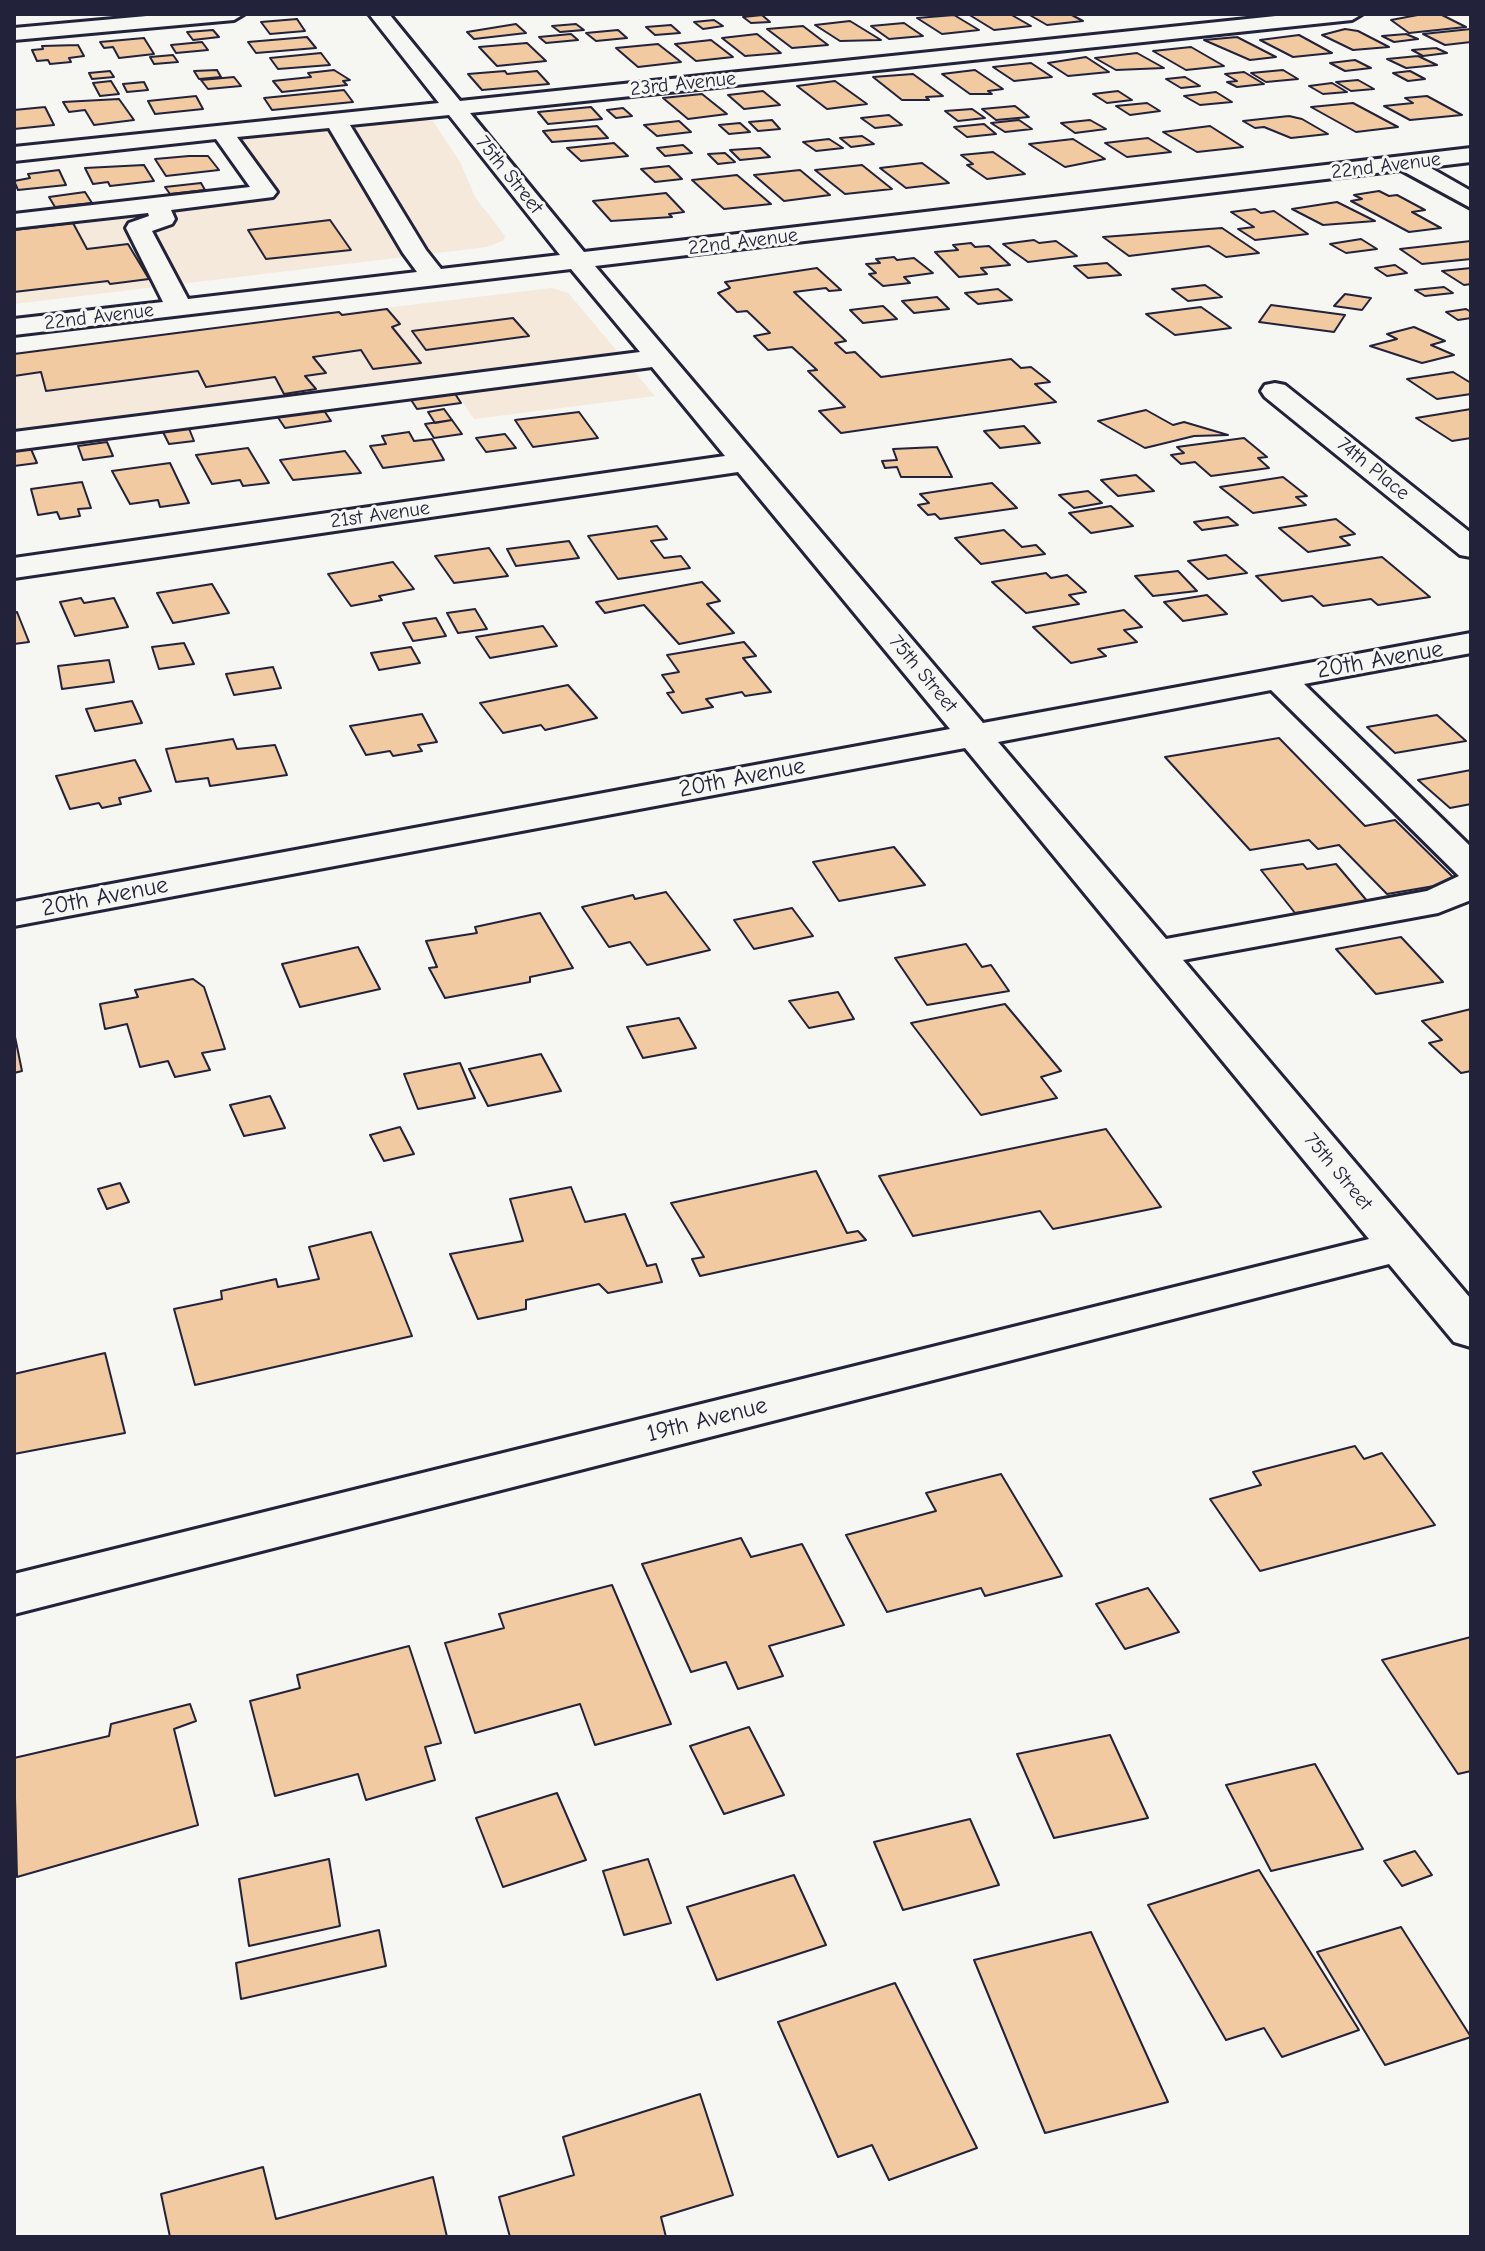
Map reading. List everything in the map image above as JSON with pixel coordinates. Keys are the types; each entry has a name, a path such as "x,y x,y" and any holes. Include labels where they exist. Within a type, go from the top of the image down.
{"street":[{"path":"14,34 234,14"},
{"name":"75th Street","path":"379,14 578,261 1471,1331"},
{"name":"23rd Avenue","path":"14,154 1352,14"},
{"path":"336,120 415,253 435,278"},
{"path":"14,221 265,192 223,133"},
{"name":"22nd Avenue","path":"14,327 1471,155"},
{"path":"1407,164 1471,201"},
{"path":"156,204 163,219 138,228 179,307"},
{"path":"14,441 659,358"},
{"name":"74th Place","path":"1275,391 1471,548"},
{"name":"21st Avenue","path":"14,568 745,462"},
{"name":"20th Avenue","path":"14,914 1471,643"},
{"path":"1279,679 1471,868"},
{"path":"1156,953 1438,901 1471,885"},
{"name":"19th Avenue","path":"14,1594 1400,1246"}],"shaded area":[{"path":"414,118 433,121 460,162 475,197 505,236 504,240 487,247 14,304 14,224 276,194 237,136"},
{"path":"552,288 568,293 655,396 474,419 447,380 14,437 14,352"}],"building":[{"path":"968,14 1010,14 1031,26 994,30"},
{"path":"1028,14 1070,14 1083,21 1047,25"},
{"path":"1423,14 1442,15 1466,27 1409,33 1391,20"},
{"path":"762,15 770,22 751,23 743,17"},
{"path":"954,15 979,30 942,34 917,18"},
{"path":"297,19 305,31 270,34 261,22"},
{"path":"714,20 723,26 703,29 694,22"},
{"path":"850,21 881,40 840,41 815,25"},
{"path":"904,23 923,36 889,39 871,26"},
{"path":"516,24 526,33 474,39 467,32"},
{"path":"576,24 584,30 560,32 552,26"},
{"path":"671,25 680,33 655,35 646,27"},
{"path":"803,26 828,45 792,48 767,29"},
{"path":"1345,29 1358,31 1389,47 1353,50 1322,35"},
{"path":"1471,29 1471,42 1445,45 1423,34"},
{"path":"213,30 219,37 193,40 187,32"},
{"path":"618,30 627,38 596,41 586,33"},
{"path":"571,34 578,40 546,43 539,37"},
{"path":"757,34 781,53 745,56 722,38"},
{"path":"1406,34 1418,39 1394,42 1382,36"},
{"path":"1299,35 1332,53 1293,57 1260,40"},
{"path":"307,37 316,48 256,53 248,42"},
{"path":"1237,37 1276,57 1250,60 1204,40"},
{"path":"144,38 154,54 119,58 113,47 104,48 100,42"},
{"path":"711,40 733,57 696,61 675,44"},
{"path":"202,42 208,50 176,53 171,45"},
{"path":"527,43 546,61 497,66 479,47"},
{"path":"658,44 681,62 638,67 616,48"},
{"path":"78,45 84,56 69,58 71,62 50,64 48,60 37,61 32,50 43,49 42,46"},
{"path":"1191,47 1224,66 1186,70 1153,51"},
{"path":"1436,48 1447,53 1423,56 1412,50"},
{"path":"321,53 330,65 278,69 270,58"},
{"path":"1137,53 1164,68 1116,70 1095,58"},
{"path":"173,55 178,62 154,64 150,57"},
{"path":"1418,56 1437,65 1406,68 1387,59"},
{"path":"1086,57 1109,72 1068,76 1048,63"},
{"path":"1355,60 1371,68 1345,71 1330,63"},
{"path":"1031,63 1052,77 1014,81 993,67"},
{"path":"217,70 221,77 199,79 194,71"},
{"path":"334,70 350,80 343,81 347,85 282,92 273,81 311,77 308,73"},
{"path":"975,70 1003,89 988,91 992,94 970,94 942,74"},
{"path":"1283,70 1298,79 1266,82 1251,73"},
{"path":"110,71 114,77 92,79 89,73"},
{"path":"505,71 507,74 537,71 549,84 482,90 468,74"},
{"path":"1410,71 1425,79 1408,81 1393,73"},
{"path":"1244,72 1264,84 1237,87 1227,82 1237,81 1225,74"},
{"path":"913,74 943,96 926,97 929,100 902,100 873,77"},
{"path":"234,77 241,86 208,89 201,80"},
{"path":"1185,77 1200,86 1181,88 1166,79"},
{"path":"1358,80 1374,89 1351,91 1336,82"},
{"path":"111,81 119,94 100,96 93,83"},
{"path":"835,81 867,104 827,109 797,86"},
{"path":"144,82 148,90 127,92 123,84"},
{"path":"1332,83 1347,92 1323,94 1309,86"},
{"path":"344,90 353,102 272,110 264,98"},
{"path":"763,91 780,105 744,109 728,95"},
{"path":"1118,91 1132,100 1107,103 1093,94"},
{"path":"1216,92 1232,102 1200,105 1184,96"},
{"path":"702,94 727,114 688,119 663,98"},
{"path":"196,96 203,109 155,114 148,101"},
{"path":"1427,96 1462,115 1410,120 1384,106 1413,103 1405,98"},
{"path":"119,99 134,120 94,125 85,110 69,112 63,102"},
{"path":"1147,103 1160,111 1130,115 1116,106"},
{"path":"1353,103 1398,127 1356,132 1311,107"},
{"path":"1015,106 1029,117 996,120 982,109"},
{"path":"45,107 54,125 14,129 14,110"},
{"path":"591,107 602,119 548,124 538,112"},
{"path":"623,108 632,116 616,118 607,110"},
{"path":"972,109 985,118 958,121 945,111"},
{"path":"889,115 902,125 875,128 861,118"},
{"path":"1289,116 1302,119 1328,134 1291,138 1264,127 1255,128 1243,121"},
{"path":"772,120 780,129 758,131 749,122"},
{"path":"1019,120 1032,129 1005,132 991,123"},
{"path":"1090,120 1106,129 1075,133 1061,123"},
{"path":"679,121 691,132 657,136 644,125"},
{"path":"740,123 750,132 729,134 719,125"},
{"path":"984,124 996,134 967,137 954,127"},
{"path":"597,126 608,138 552,142 543,131"},
{"path":"1210,126 1243,147 1197,152 1163,132"},
{"path":"862,136 874,144 851,147 840,138"},
{"path":"1148,138 1171,152 1127,157 1105,143"},
{"path":"829,139 843,148 816,151 803,142"},
{"path":"1073,139 1105,159 1065,167 1029,144"},
{"path":"614,143 628,156 581,161 567,148"},
{"path":"683,145 692,153 665,156 657,148"},
{"path":"760,148 770,157 740,160 730,150"},
{"path":"993,152 1025,174 987,179 967,165 973,164 961,155"},
{"path":"725,153 735,162 718,164 708,154"},
{"path":"208,156 219,170 166,176 155,159"},
{"path":"922,163 949,183 906,188 880,168"},
{"path":"144,165 154,181 110,186 108,182 93,184 85,168"},
{"path":"862,165 892,189 845,194 815,170"},
{"path":"669,166 682,179 655,182 641,169"},
{"path":"59,170 66,185 18,190 14,181 30,178 28,174"},
{"path":"800,170 830,195 784,201 754,175"},
{"path":"737,175 771,204 724,209 692,180"},
{"path":"201,183 205,190 170,194 165,187"},
{"path":"1379,191 1389,196 1397,195 1425,210 1412,212 1441,228 1409,232 1351,201 1362,199 1354,195"},
{"path":"85,192 92,203 55,207 49,197"},
{"path":"666,193 684,212 669,214 672,217 611,221 593,201"},
{"path":"1337,202 1375,221 1323,225 1292,209"},
{"path":"1255,209 1261,213 1274,211 1308,234 1255,240 1238,229 1254,227 1231,212"},
{"path":"330,220 351,250 266,259 248,230"},
{"path":"73,223 87,249 128,244 149,279 14,292 14,230"},
{"path":"1222,228 1259,253 1226,257 1209,246 1129,256 1103,237"},
{"path":"1361,239 1377,249 1346,253 1330,244"},
{"path":"1034,240 1039,243 1056,241 1077,256 1028,262 1003,244"},
{"path":"1471,241 1471,259 1422,264 1400,249"},
{"path":"971,243 975,247 989,246 1010,265 981,268 987,274 959,277 935,252 958,250 953,245"},
{"path":"894,257 897,260 914,258 933,273 904,277 910,283 883,286 869,274 876,273 866,264 880,263 876,259"},
{"path":"1107,263 1121,275 1088,278 1074,266"},
{"path":"1395,265 1407,273 1387,276 1375,268"},
{"path":"817,268 841,290 829,291 826,288 794,292 846,341 835,343 846,353 855,352 881,377 1011,359 1021,368 1031,367 1050,382 1035,384 1056,402 841,433 819,411 845,407 808,371 817,370 792,347 768,350 754,336 770,333 747,311 737,312 718,293 730,288 725,282"},
{"path":"1471,268 1471,284 1464,285 1442,271"},
{"path":"1205,285 1222,297 1188,301 1172,289"},
{"path":"1444,287 1453,293 1425,296 1415,290"},
{"path":"998,289 1012,300 978,304 965,293"},
{"path":"1345,294 1371,298 1362,310 1334,306"},
{"path":"937,297 949,309 914,313 902,301"},
{"path":"1271,305 1345,315 1334,332 1259,322"},
{"path":"883,306 897,319 863,323 850,310"},
{"path":"1201,307 1231,328 1175,335 1146,314"},
{"path":"387,309 400,324 392,327 421,363 373,369 361,350 313,357 326,373 305,376 316,389 284,394 275,377 206,387 198,371 46,391 41,372 14,376 14,354 339,312 342,315"},
{"path":"1466,309 1471,312 1471,318 1458,320 1446,312"},
{"path":"513,318 529,336 426,350 412,331"},
{"path":"1414,327 1445,341 1431,345 1454,355 1422,363 1370,346 1397,339 1387,334"},
{"path":"1453,372 1471,383 1471,394 1437,399 1407,379"},
{"path":"450,386 461,403 417,409 406,392"},
{"path":"319,403 331,421 285,428 273,410"},
{"path":"444,409 452,420 435,423 428,412"},
{"path":"1471,409 1471,438 1452,441 1416,418"},
{"path":"1146,410 1173,425 1184,422 1228,435 1194,436 1145,448 1098,421"},
{"path":"579,412 598,438 533,447 515,420"},
{"path":"452,420 462,434 434,438 425,424"},
{"path":"188,426 194,441 169,444 162,430"},
{"path":"1024,426 1040,443 1000,448 984,431"},
{"path":"409,432 414,441 432,439 444,460 383,468 370,446 386,444 382,436"},
{"path":"505,434 516,448 486,452 476,438"},
{"path":"1244,438 1267,457 1258,458 1269,468 1211,476 1195,462 1181,464 1171,455 1184,453 1177,447"},
{"path":"107,442 113,456 83,460 78,446"},
{"path":"21,445 23,450 31,449 37,463 14,466 14,446"},
{"path":"937,447 952,477 901,477 897,467 885,468 882,461 897,460 893,449"},
{"path":"248,448 269,483 243,486 240,480 212,484 196,455"},
{"path":"345,451 361,473 293,480 280,460"},
{"path":"170,463 189,503 160,507 158,500 130,504 112,471"},
{"path":"1136,475 1154,491 1118,496 1101,480"},
{"path":"1283,477 1307,496 1296,497 1306,505 1253,513 1220,487"},
{"path":"82,482 91,508 78,509 80,516 60,519 57,512 38,515 31,489"},
{"path":"992,483 1017,508 940,519 935,514 928,515 918,505 929,503 920,494"},
{"path":"1088,491 1102,503 1074,508 1059,495"},
{"path":"1111,506 1133,526 1091,533 1069,513"},
{"path":"1228,517 1238,525 1202,530 1194,522"},
{"path":"1336,519 1355,534 1340,537 1350,545 1308,552 1279,528"},
{"path":"657,526 667,539 651,541 664,558 681,556 690,568 618,579 588,536"},
{"path":"1004,530 1022,547 1036,545 1045,554 981,564 955,538"},
{"path":"569,541 579,558 516,566 507,549"},
{"path":"489,548 508,576 454,583 435,556"},
{"path":"1226,555 1247,573 1208,579 1188,561"},
{"path":"1382,557 1430,597 1378,605 1371,599 1323,606 1312,596 1282,601 1256,576"},
{"path":"393,562 414,589 351,606 328,574"},
{"path":"1178,571 1197,591 1153,596 1135,576"},
{"path":"1046,573 1051,578 1067,575 1086,592 1069,595 1079,604 1026,613 992,582"},
{"path":"702,582 720,601 707,604 734,633 679,644 644,605 605,613 596,602"},
{"path":"212,584 229,613 173,623 157,593"},
{"path":"1207,595 1227,614 1183,621 1164,602"},
{"path":"81,598 84,603 114,598 128,627 75,636 60,602"},
{"path":"475,609 487,629 458,633 447,613"},
{"path":"1124,610 1142,627 1124,630 1137,642 1098,649 1106,656 1071,663 1033,627"},
{"path":"17,612 29,642 14,644 14,613"},
{"path":"436,618 446,636 413,641 403,623"},
{"path":"543,626 557,646 490,658 476,637"},
{"path":"744,642 756,656 743,658 771,692 745,696 742,692 706,699 713,707 682,713 667,693 674,692 662,675 679,672 667,655"},
{"path":"184,643 194,664 159,669 152,647"},
{"path":"411,647 420,663 379,670 371,653"},
{"path":"109,660 114,682 62,689 58,666"},
{"path":"273,667 281,688 234,695 226,674"},
{"path":"568,685 597,718 545,730 541,725 503,733 480,703"},
{"path":"132,701 142,723 95,731 86,709"},
{"path":"422,714 437,742 418,745 422,751 393,756 390,751 366,755 350,726"},
{"path":"1437,715 1466,741 1395,753 1367,727"},
{"path":"1279,738 1365,826 1395,820 1458,882 1387,894 1339,845 1318,849 1309,840 1250,850 1165,757"},
{"path":"233,739 237,749 275,745 287,775 210,786 208,778 176,782 166,749"},
{"path":"135,760 151,791 119,798 121,804 102,808 99,803 70,809 56,776"},
{"path":"1471,770 1471,804 1450,808 1418,780"},
{"path":"894,847 925,885 839,901 813,862"},
{"path":"1303,864 1307,869 1336,864 1368,902 1295,913 1261,870"},
{"path":"666,892 710,950 647,965 630,942 609,947 582,907 633,895 635,899"},
{"path":"792,908 813,936 754,949 734,920"},
{"path":"540,913 573,968 530,977 530,982 445,998 429,968 437,967 426,941 477,933 475,927"},
{"path":"1401,937 1443,982 1376,994 1336,949"},
{"path":"966,944 982,967 991,965 1009,991 927,1005 895,958"},
{"path":"358,947 380,989 300,1007 282,964"},
{"path":"193,979 204,987 225,1049 202,1053 210,1070 175,1077 168,1061 140,1067 127,1024 105,1029 100,1004 138,997 135,990"},
{"path":"838,992 854,1019 809,1028 789,1001"},
{"path":"1005,1004 1061,1071 1041,1077 1057,1098 981,1115 911,1023"},
{"path":"1471,1009 1471,1071 1461,1073 1429,1043 1442,1040 1422,1021"},
{"path":"679,1018 696,1048 643,1058 627,1027"},
{"path":"14,1032 22,1071 14,1073"},
{"path":"541,1054 561,1091 488,1106 469,1069"},
{"path":"460,1063 475,1098 418,1109 404,1074"},
{"path":"270,1096 285,1128 244,1136 230,1105"},
{"path":"400,1127 414,1154 384,1161 370,1135"},
{"path":"1106,1129 1161,1207 1053,1229 1040,1211 913,1236 879,1176"},
{"path":"816,1171 847,1233 858,1231 866,1240 700,1276 692,1259 704,1257 671,1203"},
{"path":"120,1183 129,1202 107,1209 98,1189"},
{"path":"571,1187 585,1222 625,1214 647,1266 656,1264 662,1282 608,1293 599,1284 526,1300 526,1309 478,1319 450,1254 523,1241 510,1199"},
{"path":"371,1232 412,1336 195,1385 174,1309 222,1299 221,1291 276,1279 278,1287 319,1279 309,1247"},
{"path":"105,1353 125,1433 14,1454 14,1374"},
{"path":"1355,1446 1364,1459 1382,1453 1435,1525 1260,1571 1210,1499 1261,1485 1253,1472"},
{"path":"1001,1474 1062,1576 985,1596 981,1588 887,1612 846,1535 936,1511 926,1493"},
{"path":"741,1538 751,1557 802,1544 844,1625 769,1646 783,1676 738,1689 726,1662 691,1672 642,1564"},
{"path":"612,1585 671,1724 595,1745 580,1704 475,1733 445,1643 504,1628 499,1614"},
{"path":"1148,1588 1179,1632 1125,1649 1096,1604"},
{"path":"1471,1637 1471,1771 1458,1774 1382,1660"},
{"path":"409,1646 441,1743 425,1747 435,1780 366,1800 358,1774 275,1796 250,1701 300,1688 297,1675"},
{"path":"190,1704 196,1721 174,1729 198,1825 17,1877 14,1758 109,1736 111,1724"},
{"path":"749,1727 784,1795 724,1814 690,1746"},
{"path":"1110,1735 1148,1818 1054,1838 1017,1754"},
{"path":"1315,1764 1363,1849 1271,1871 1226,1785"},
{"path":"557,1793 586,1860 503,1887 476,1818"},
{"path":"970,1819 999,1885 903,1910 874,1842"},
{"path":"1415,1851 1432,1875 1402,1886 1384,1861"},
{"path":"329,1859 340,1926 249,1946 239,1879"},
{"path":"648,1859 671,1923 624,1935 603,1871"},
{"path":"1259,1870 1359,2030 1282,2057 1264,2028 1226,2040 1148,1905"},
{"path":"794,1875 826,1945 717,1980 687,1907"},
{"path":"1401,1927 1471,2037 1385,2065 1317,1952"},
{"path":"379,1930 386,1966 241,1999 236,1963"},
{"path":"1091,1932 1168,2102 1045,2133 974,1960"},
{"path":"895,1983 977,2148 889,2180 872,2145 838,2157 778,2022"},
{"path":"700,2094 733,2195 661,2217 666,2237 510,2237 499,2197 574,2175 563,2137"},
{"path":"263,2167 276,2219 433,2177 447,2237 170,2237 161,2194"}]}
